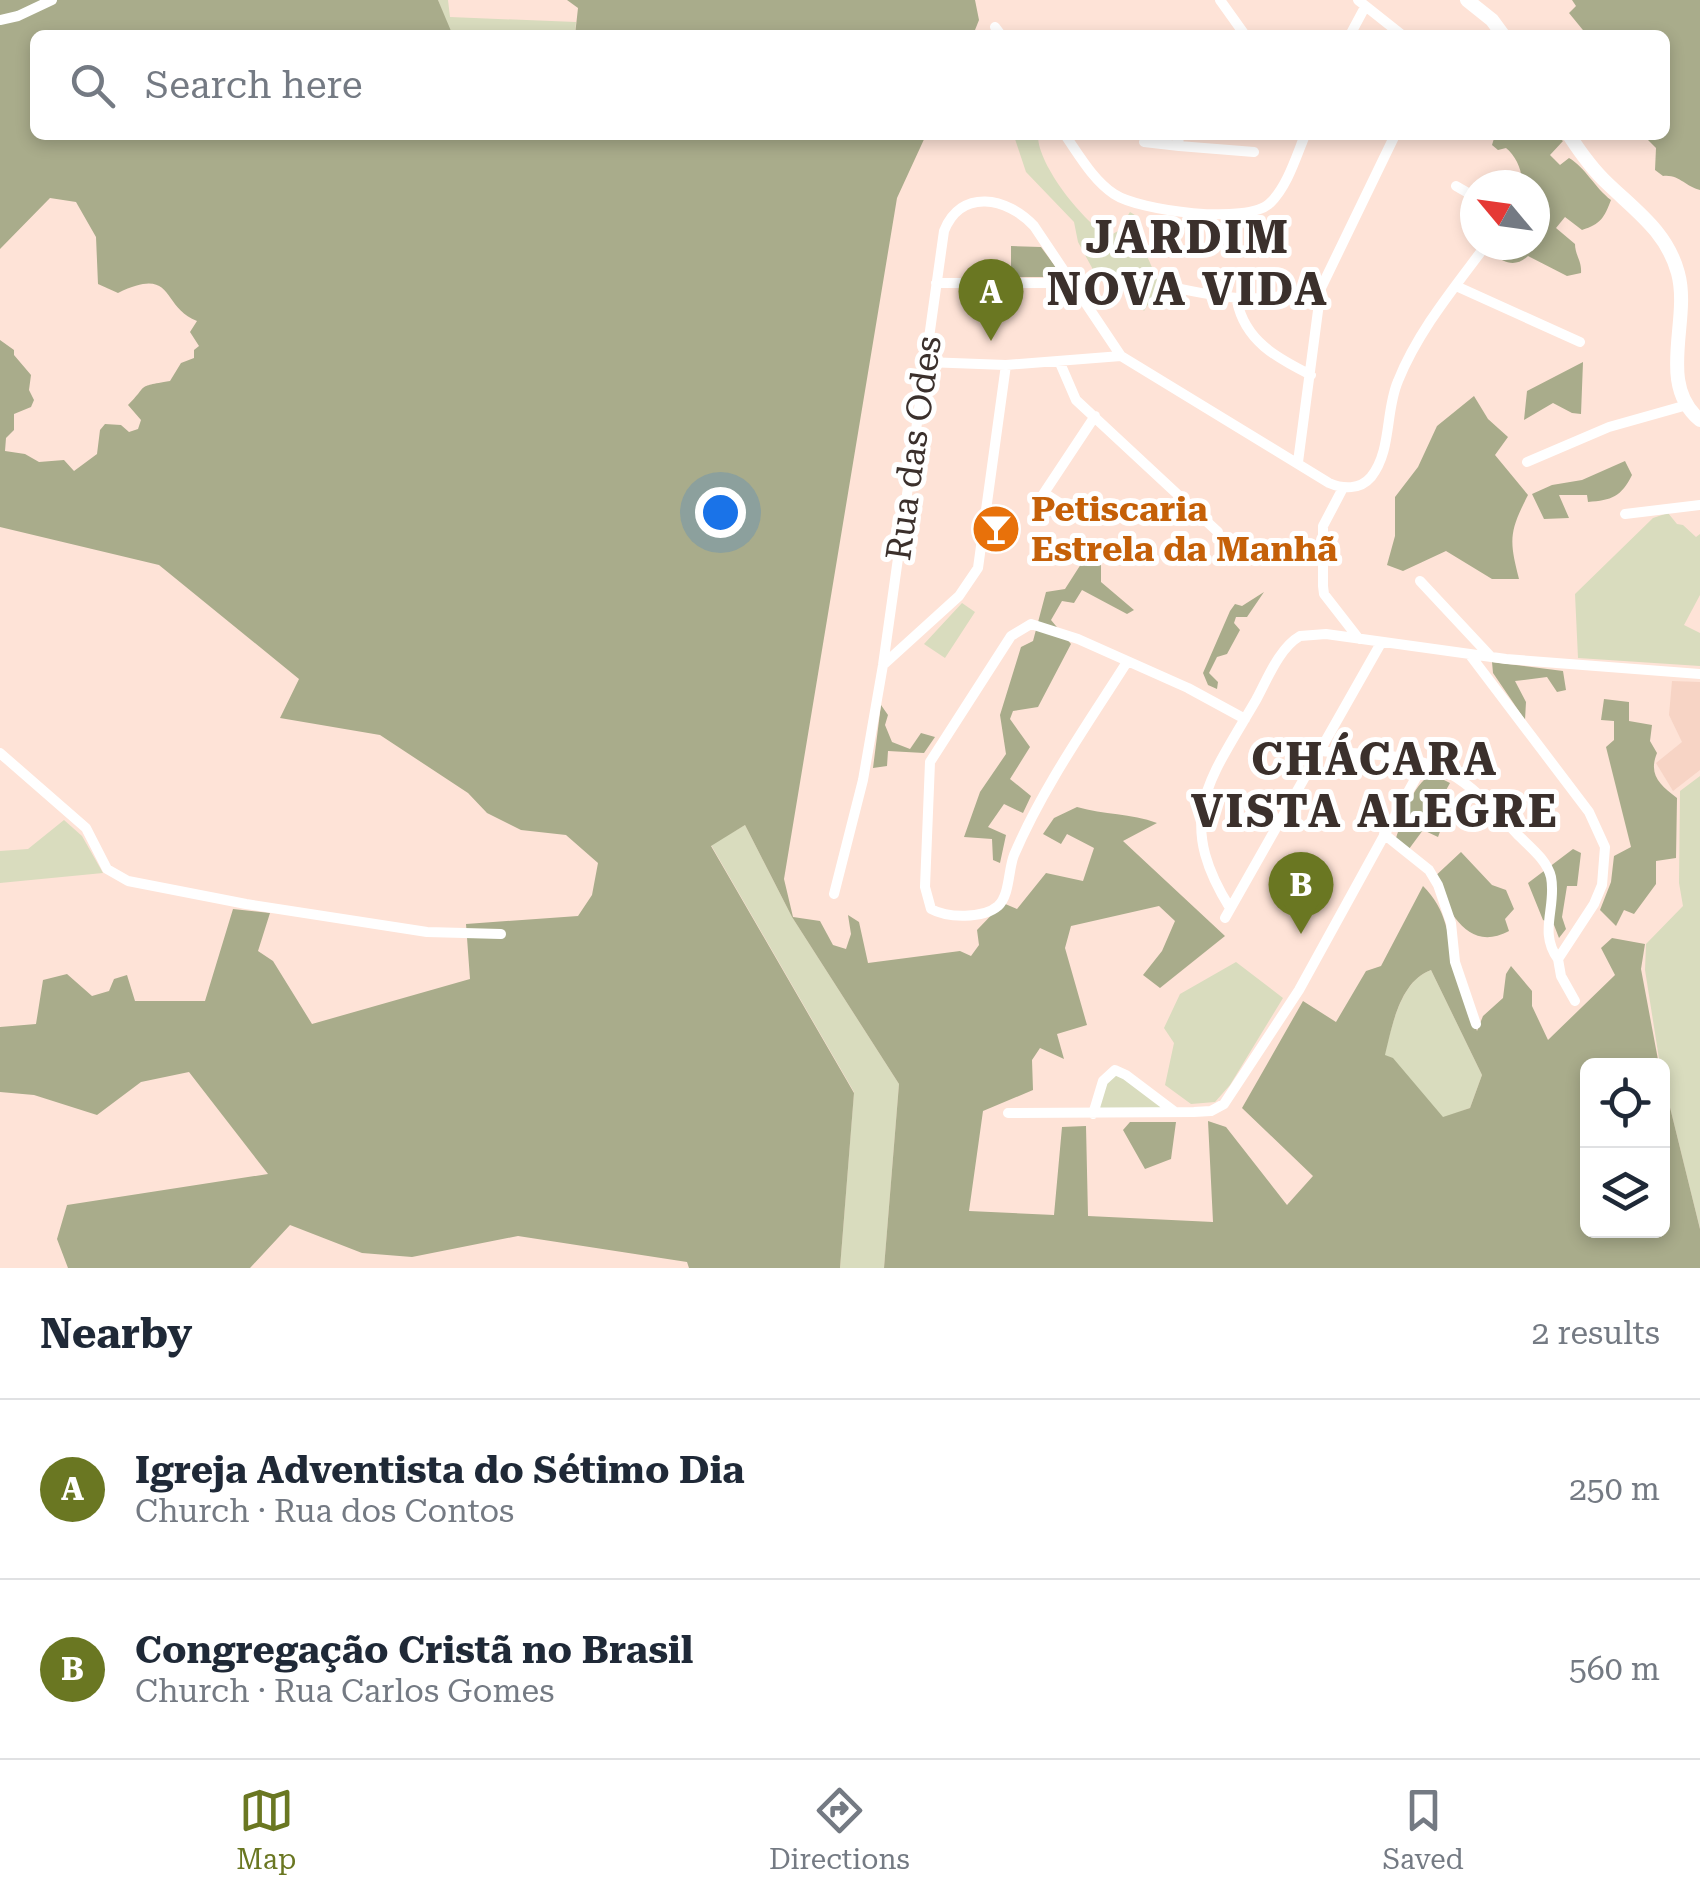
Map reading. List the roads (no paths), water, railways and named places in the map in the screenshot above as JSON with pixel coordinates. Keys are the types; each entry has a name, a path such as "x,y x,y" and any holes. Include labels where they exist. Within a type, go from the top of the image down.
{"main road":[{"path":"1467,0 1499,30"},
{"path":"1572,140 1589,164 1656,228 1668,246 1680,287 1676,375 1687,405 1700,420"}],"street":[{"path":"0,20 52,0"},
{"path":"1220,0 1242,30"},
{"path":"1352,30 1362,3 1396,30"},
{"path":"1069,140 1106,188 1122,199 1167,210 1246,214 1272,202 1303,140"},
{"path":"1144,142 1178,140 1254,152"},
{"path":"1298,462 1321,288 1393,140"},
{"path":"1456,186 1460,188"},
{"name":"Rua das Odes","path":"834,894 863,780 884,666 944,231 953,213 964,204 992,202 1011,206 1026,218 1122,356 1328,483 1343,488"},
{"path":"1360,640 1324,594 1323,526 1343,488 1368,480 1380,463 1398,381 1430,322 1475,260"},
{"path":"936,283 1072,283"},
{"path":"1168,286 1236,301 1276,298 1321,288"},
{"path":"1456,286 1580,342"},
{"path":"1236,301 1240,318 1254,338 1278,357 1312,375"},
{"path":"926,362 1006,365 1122,356"},
{"path":"1060,363 1076,400 1218,532"},
{"path":"884,666 958,596 978,568 1006,365"},
{"path":"1528,462 1609,427 1687,405"},
{"path":"1083,518 1042,496 1095,416"},
{"path":"1625,514 1700,505"},
{"path":"1420,581 1492,658"},
{"path":"1127,662 1026,828 1012,860 1002,902 974,914 948,915 931,909 925,886 930,762 1011,636 1026,626 1044,627 1127,662 1188,688 1245,718"},
{"path":"1381,642 1227,913 1210,872 1202,837 1201,806 1218,765 1293,640 1317,634 1381,642 1492,658 1700,674"},
{"path":"1470,655 1589,812 1605,847 1602,884 1594,904 1558,959"},
{"path":"1320,751 1396,757 1445,771 1470,788 1548,869 1552,894 1547,933 1558,959 1560,976 1575,1000"},
{"path":"0,753 86,828 108,870 141,886 427,932 502,934"},
{"path":"1008,1113 1210,1111 1230,1098 1298,990 1424,764"},
{"path":"1384,834 1430,870 1438,884 1448,913 1456,962 1476,1024"},
{"path":"1092,1114 1103,1081 1115,1070 1176,1112"}],"place":[{"name":"Igreja Adventista do Sétimo Dia","path":"991,341"},
{"name":"Petiscaria Estrela da Manhã","path":"996,529"},
{"name":"Congregação Cristã no Brasil","path":"1301,934"}],"district":[{"name":"JARDIM NOVA VIDA","path":"1188,263"},
{"name":"CHÁCARA VISTA ALEGRE","path":"1375,785"}]}
